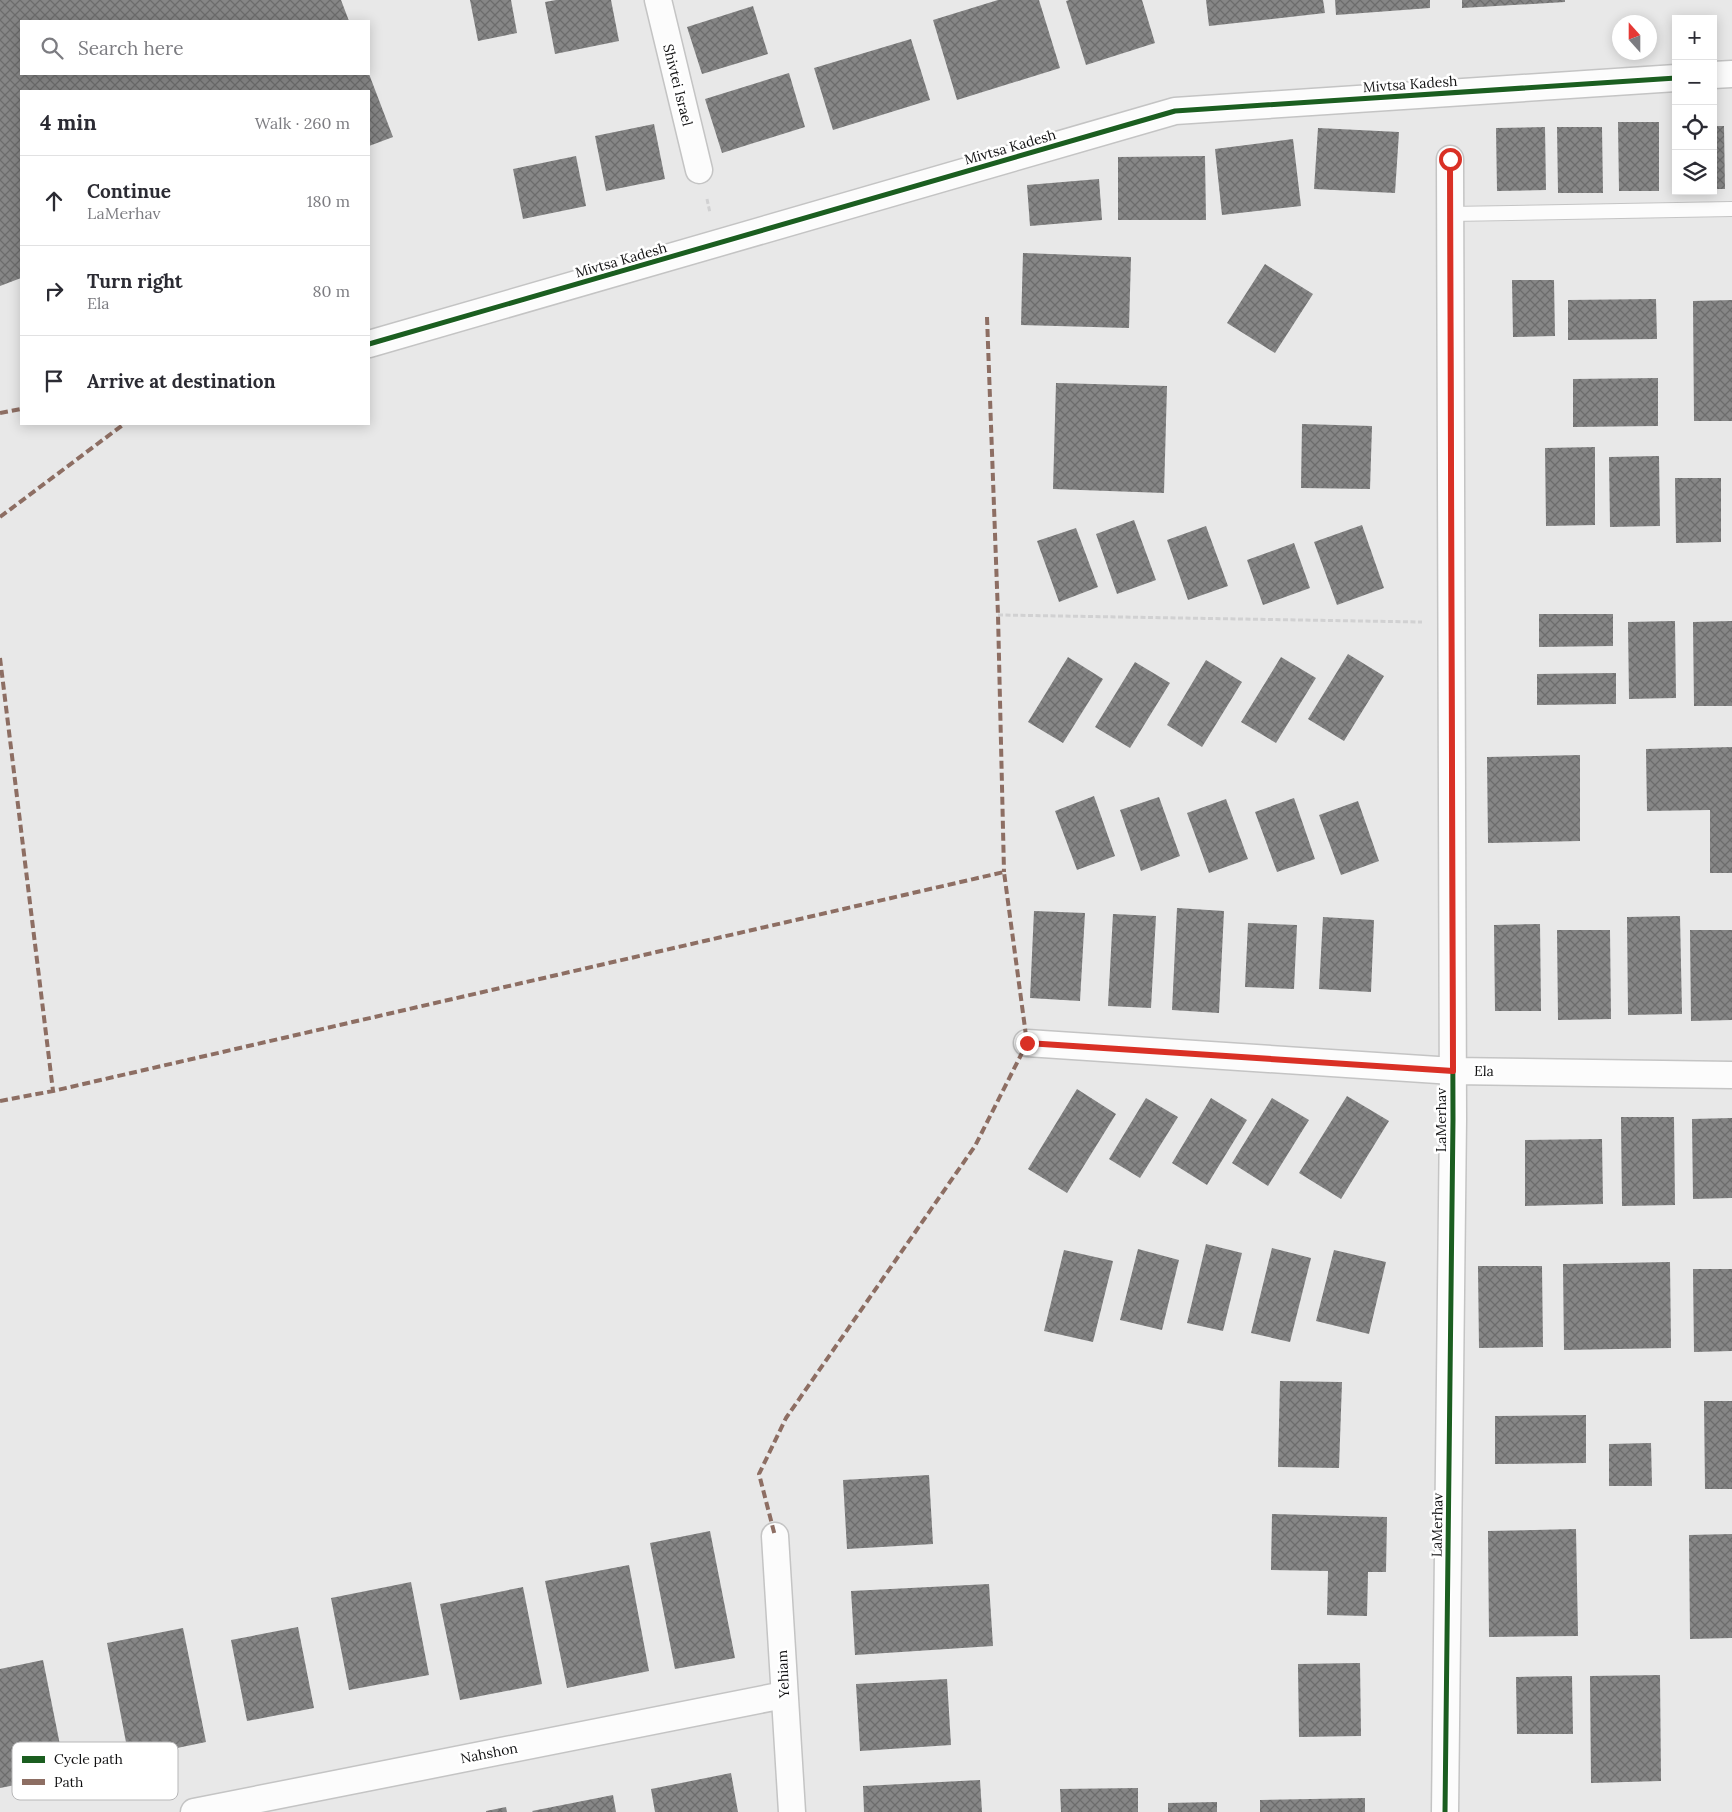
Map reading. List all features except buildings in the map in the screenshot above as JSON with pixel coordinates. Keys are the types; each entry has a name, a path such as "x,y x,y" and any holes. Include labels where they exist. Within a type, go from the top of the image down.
{"street":[{"name":"Shivtei Israel","path":"658,0 699,170"},
{"path":"1717,75 1732,74"},
{"name":"Mivtsa Kadesh","path":"370,344 1175,111 1672,78"},
{"name":"LaMerhav","path":"1445,1812 1453,1071 1450,159"},
{"name":"Ela","path":"1027,1043 1453,1071 1732,1075"},
{"name":"Yehiam","path":"775,1536 792,1812"},
{"name":"Nahshon","path":"194,1812 784,1694"}],"lane":[{"path":"1450,214 1732,208"}],"path":[{"path":"699,170 718,243"},
{"path":"998,615 1452,622"}],"marked path":[{"path":"987,317 998,615 1004,872"},
{"path":"0,413 20,409"},
{"path":"0,517 123,425"},
{"path":"0,658 53,1091"},
{"path":"0,1101 53,1091 1004,872 1027,1043 975,1146 786,1418 759,1474 775,1536"}],"cycle path":[{"path":"370,344 1175,111 1672,78"},
{"path":"1445,1812 1453,1119 1450,159"}],"route":[{"path":"1027,1043 1453,1071 1450,159"}]}
